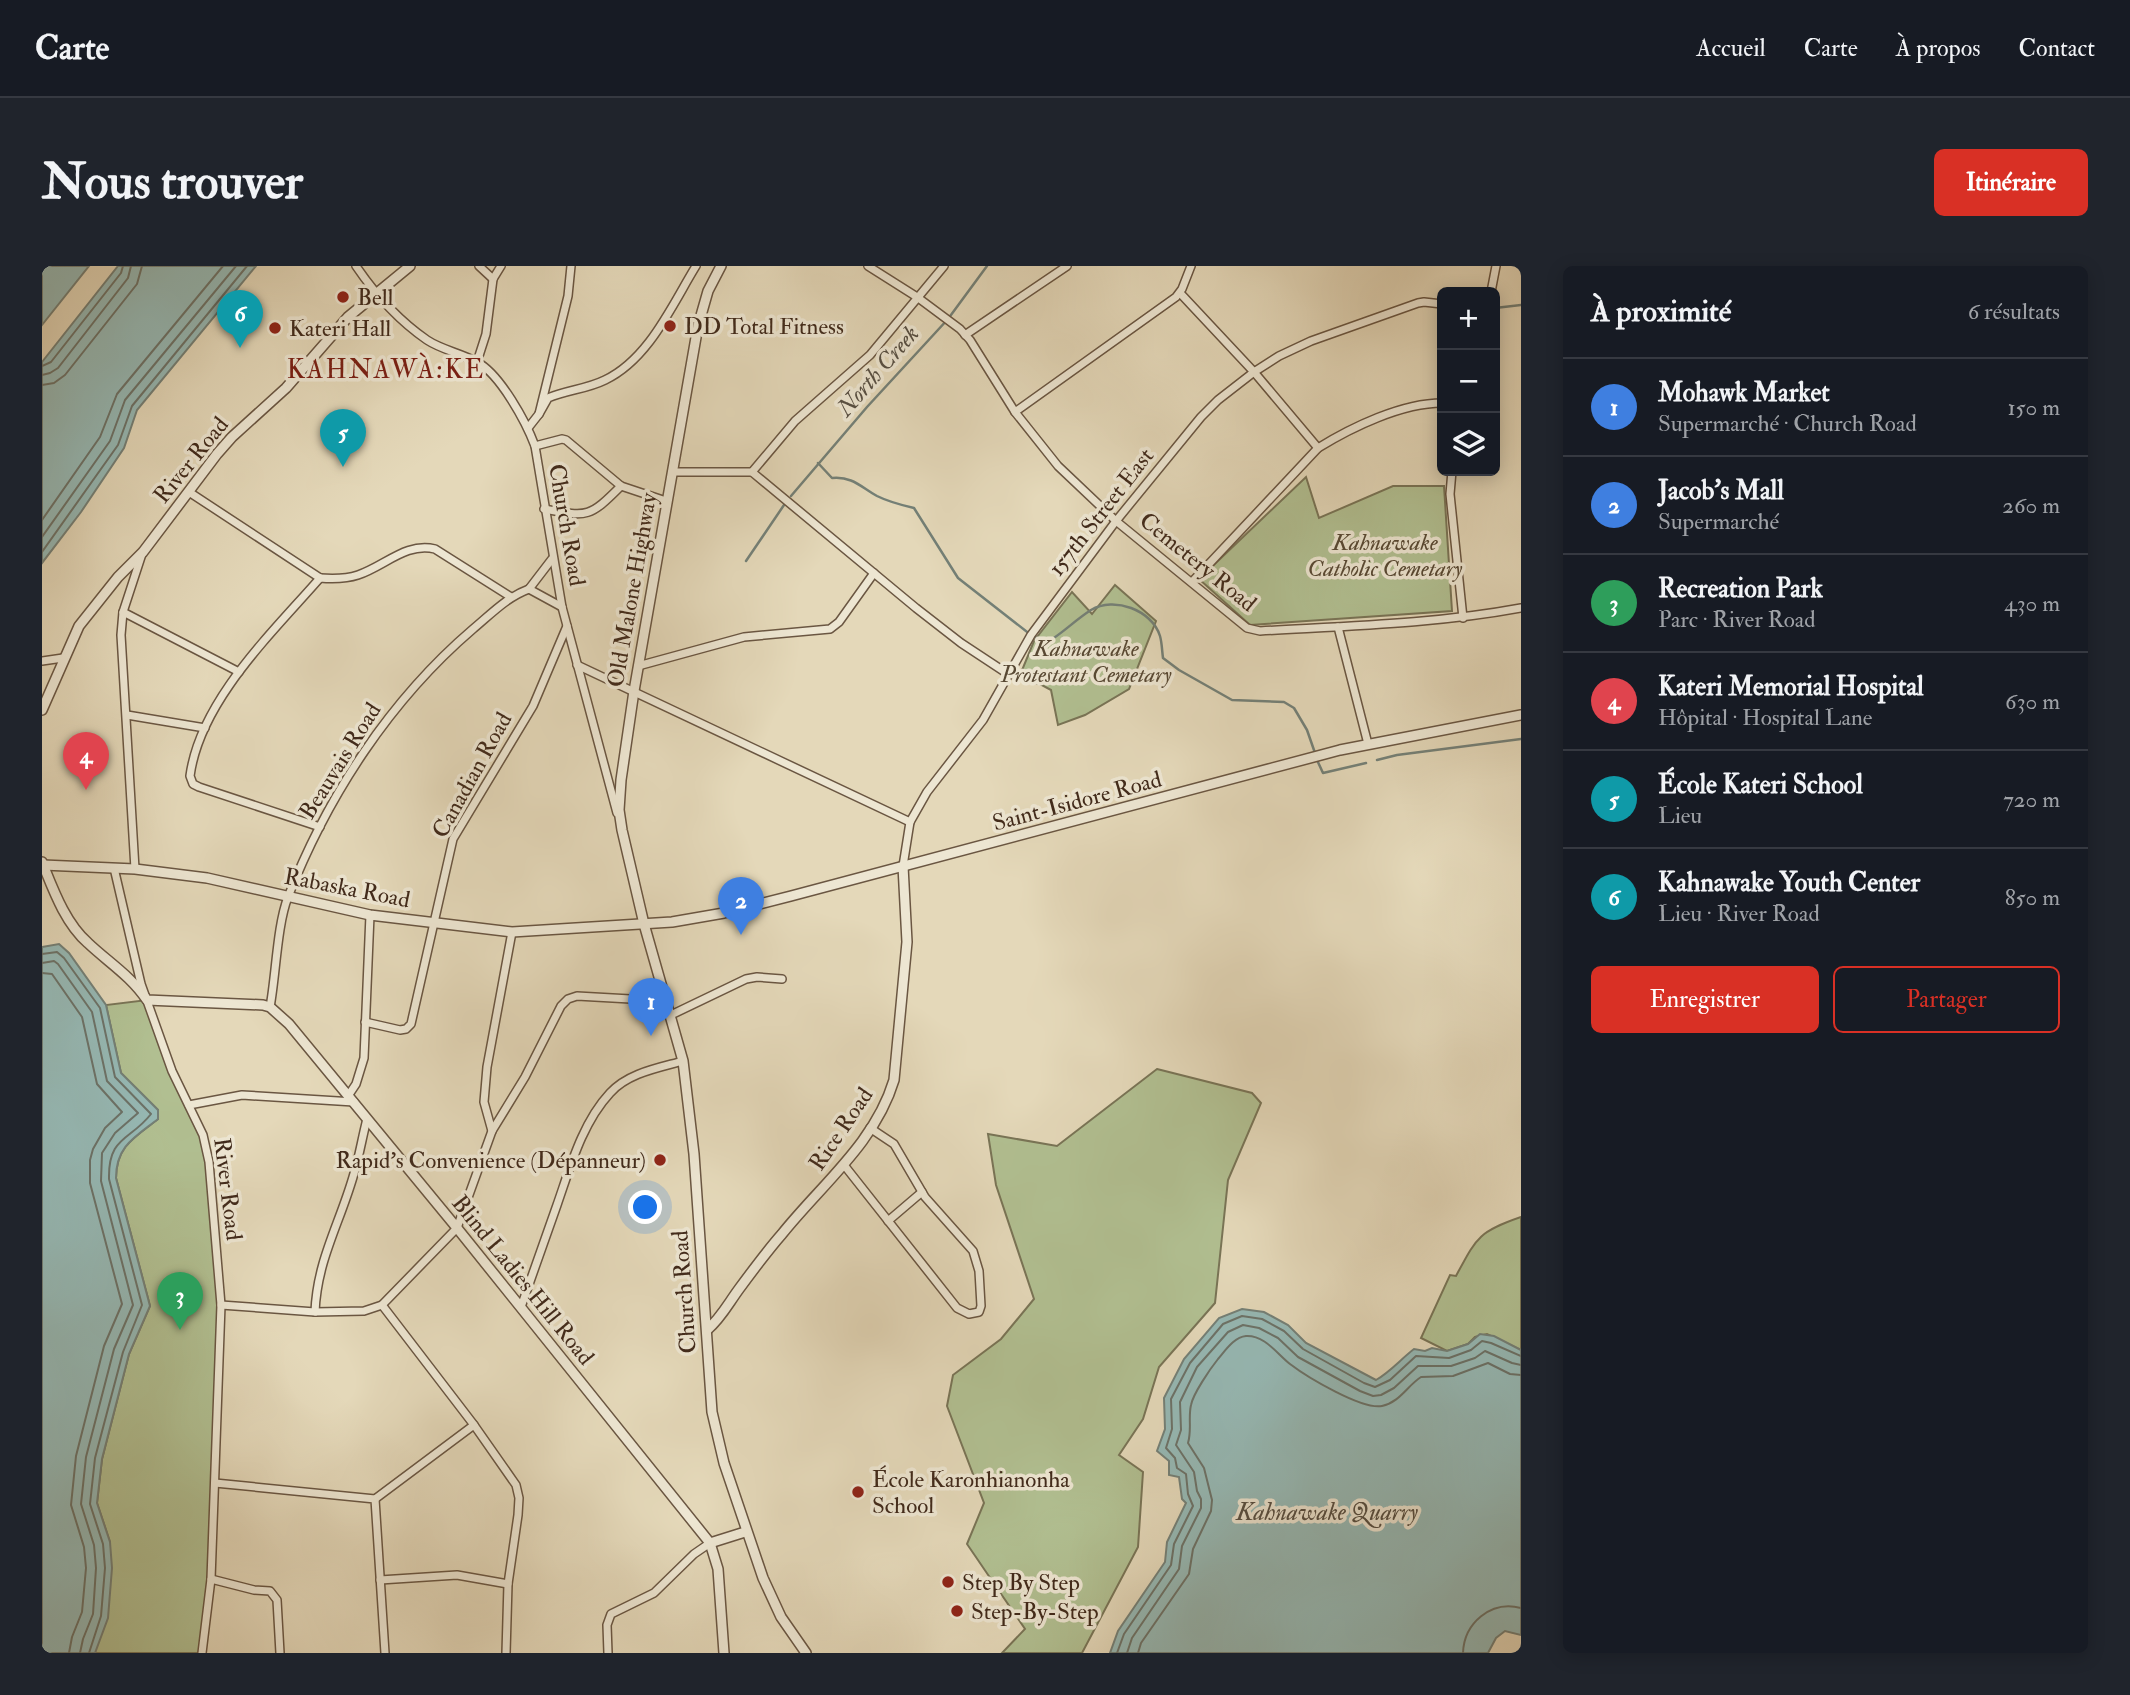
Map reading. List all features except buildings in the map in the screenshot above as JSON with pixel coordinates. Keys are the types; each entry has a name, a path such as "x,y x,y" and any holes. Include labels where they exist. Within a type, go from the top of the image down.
{"street":[{"name":"Church Road","path":"356,266 375,294 430,342 477,362 495,378 528,428 535,446 562,607 622,831"},
{"name":"River Road","path":"42,710 79,626 118,577 143,552 232,437 286,388 348,317 410,266"},
{"path":"480,266 493,279"},
{"path":"477,362 486,334 493,279 501,266"},
{"path":"540,414 568,296 571,266"},
{"path":"528,428 540,414 548,398 606,380 632,360 654,335 696,266"},
{"name":"Old Malone Highway","path":"644,924 622,831 619,810 621,780 638,666 698,326 708,290 721,266"},
{"name":"Cemetery Road","path":"868,266 940,313 965,335 1015,412 1058,466 1116,521 1247,628 1260,631 1407,623 1463,618 1521,608"},
{"path":"752,472 794,421 870,355 944,266"},
{"path":"965,335 1067,266"},
{"path":"1015,412 1180,293 1191,266"},
{"path":"1492,287 1496,266"},
{"path":"1180,293 1254,372 1318,448"},
{"name":"157th Street East","path":"903,866 910,822 935,781 983,720 1031,635 1116,521 1201,417 1218,400 1279,356 1311,341 1418,303 1437,303"},
{"path":"1192,582 1318,448 1343,432 1371,421 1437,404"},
{"path":"535,446 566,440 621,486 666,501"},
{"path":"672,472 752,472 961,643 1008,674"},
{"path":"1452,476 1451,494 1463,618"},
{"path":"544,509 585,514 598,510 621,486"},
{"path":"189,492 320,578 339,579 361,574 412,548 424,547 435,549 511,597"},
{"path":"135,869 121,635 123,612 143,552"},
{"name":"Beauvais Road","path":"270,1007 288,897 320,827 357,762 411,690 443,655 511,597 529,589 552,559"},
{"path":"638,666 744,637 831,629 839,622 874,572"},
{"path":"320,578 239,672 205,728 190,776 193,784 320,827"},
{"path":"529,589 562,607"},
{"path":"123,612 239,672"},
{"name":"Canadian Road","path":"365,1023 400,1030 411,1024 453,839 533,706 567,626"},
{"path":"1338,627 1368,744"},
{"path":"42,661 63,658"},
{"path":"577,665 910,822"},
{"path":"127,715 205,728"},
{"name":"Saint-Isidore Road","path":"644,924 724,913 1368,744 1521,715"},
{"name":"River Road","path":"43,863 50,884 82,937 130,978 147,1000 172,1071 203,1135 209,1162 221,1305 211,1579 202,1653"},
{"name":"Rabaska Road","path":"43,863 114,867 208,878 370,915 433,924 512,932 644,924"},
{"name":"Rice Road","path":"707,1330 721,1318 737,1291 783,1232 845,1165 870,1128 890,1091 894,1080 907,942 903,866"},
{"path":"114,867 131,947 147,1000 256,1004 270,1007"},
{"path":"189,1105 242,1095 351,1099 362,1070 370,915"},
{"name":"Church Road","path":"644,924 683,1061 694,1154 712,1412 724,1463 746,1532"},
{"path":"492,1131 484,1102 486,1079 512,932"},
{"path":"671,1015 746,979 782,979"},
{"path":"221,1305 315,1312 364,1311 382,1305 457,1228 492,1131 568,999 588,996 666,1001"},
{"name":"Blind Ladies Hill Road","path":"270,1007 289,1024 457,1228 710,1543"},
{"path":"521,1307 569,1169 594,1116 610,1093 624,1081 639,1073 683,1061"},
{"path":"315,1312 316,1287 322,1262 353,1177 367,1119"},
{"path":"845,1165 957,1308 970,1314 979,1312 982,1306 979,1271 973,1251 922,1192 894,1144 870,1128"},
{"path":"888,1221 922,1192"},
{"path":"382,1305 510,1475 519,1498 508,1584 506,1653"},
{"path":"215,1483 375,1499 474,1425"},
{"path":"375,1499 385,1653"},
{"path":"608,1653 607,1625 611,1614 654,1592 694,1554 710,1543 746,1532 780,1617 806,1653"},
{"path":"710,1543 718,1569 724,1653"},
{"path":"380,1580 457,1575 508,1584"},
{"path":"211,1579 254,1590 270,1591 277,1600 280,1653"}],"green space":[{"name":"Kahnawake Catholic Cemetary","path":"1306,477 1319,518 1393,486 1444,486 1452,611 1250,625 1199,579"},
{"name":"Kahnawake Protestant Cemetary","path":"1115,585 1156,621 1129,689 1085,715 1058,725 1051,690 1040,684 1018,680 1034,641 1072,592 1092,614"},
{"path":"147,1000 172,1071 203,1135 221,1305 215,1483 202,1653 95,1653 110,1542 97,1503 102,1459 129,1354 150,1306 116,1178 117,1167 128,1143 158,1119 158,1110 121,1073 106,1005"},
{"path":"1157,1069 1252,1093 1261,1103 1228,1180 1215,1303 1159,1367 1143,1419 1119,1455 1143,1472 1138,1547 1082,1653 1002,1653 1025,1629 967,1544 984,1503 947,1406 953,1375 1001,1339 1034,1299 996,1185 988,1134 1057,1146"},
{"path":"1521,1217 1521,1350 1487,1334 1447,1351 1421,1338 1450,1275 1456,1276 1474,1244 1487,1232"}],"water":[{"path":"42,266 89,266 42,325"},
{"path":"118,266 256,266 137,410 124,448 81,512 42,563 42,362"},
{"path":"59,944 69,953 106,1005 121,1073 158,1110 158,1119 128,1143 117,1167 116,1178 150,1306 129,1354 102,1459 97,1503 110,1542 112,1568 108,1618 95,1653 42,1653 42,947"},
{"name":"Kahnawake Quarry","path":"1242,1309 1264,1312 1288,1325 1306,1343 1376,1380 1414,1349 1447,1351 1468,1344 1480,1334 1494,1336 1521,1350 1521,1635 1505,1631 1496,1638 1488,1653 1110,1653 1118,1631 1165,1562 1167,1542 1186,1503 1182,1499 1179,1477 1169,1475 1169,1461 1157,1451 1165,1429 1164,1398 1184,1359 1219,1318"}],"waterway":[{"name":"North Creek","path":"791,496 867,407 948,319 987,266"},
{"name":"North Creek","path":"1500,307 1521,305"},
{"path":"818,463 832,478 851,480 882,498 914,508 958,578 1031,635 1046,643 1100,606 1110,604 1131,608 1149,619 1156,627 1161,639 1163,658 1179,670 1232,700 1284,702 1294,708 1307,730 1315,753"},
{"name":"North Creek","path":"746,561 784,505"},
{"path":"1377,760 1521,739"},
{"path":"1317,760 1323,773 1366,763"}],"place":[{"name":"Bell","path":"343,297"},
{"name":"DD Total Fitness","path":"670,326"},
{"name":"Kateri Hall","path":"275,328"},
{"name":"Kahnawake Youth Center","path":"240,348"},
{"name":"École Kateri School","path":"343,467"},
{"name":"Kateri Memorial Hospital","path":"86,790"},
{"name":"Jacob's Mall","path":"741,935"},
{"name":"Mohawk Market","path":"651,1036"},
{"name":"Rapid's Convenience (Dépanneur)","path":"660,1160"},
{"name":"Recreation Park","path":"180,1330"},
{"name":"École Karonhianonha School","path":"858,1492"},
{"name":"Step By Step","path":"948,1582"},
{"name":"Step-By-Step","path":"957,1611"}],"district":[{"name":"KAHNAWÀ:KE","path":"386,370"}]}
